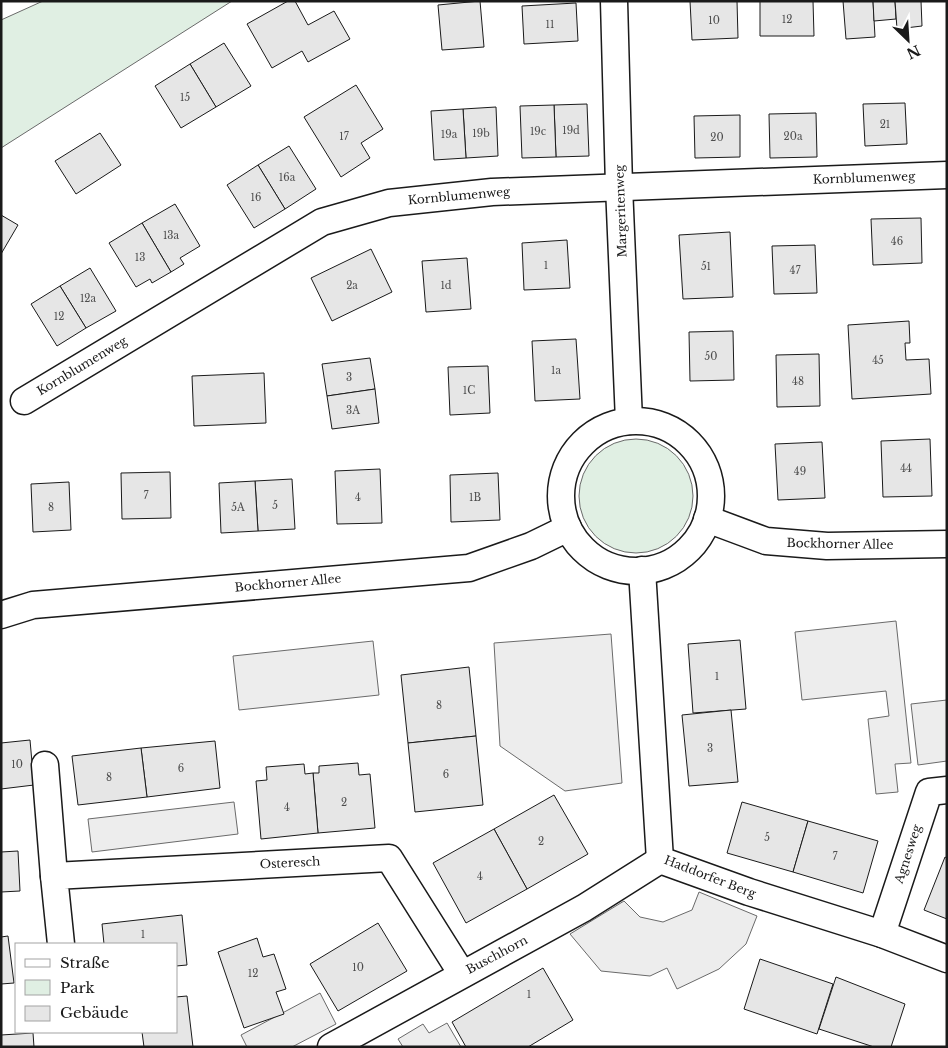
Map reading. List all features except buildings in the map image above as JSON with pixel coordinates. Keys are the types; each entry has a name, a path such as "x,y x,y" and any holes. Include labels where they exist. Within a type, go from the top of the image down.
{"street":[{"name":"Margeritenweg","path":"614,1 619,186 629,422"},
{"name":"Kornblumenweg","path":"24,401 322,222 389,203 492,192 947,175"},
{"path":"629,422 654,424 665,427 681,437 694,449 706,471 709,482 710,494 707,518 699,536 687,550 666,564 642,570 619,569 598,561 580,546 568,528 562,511 562,481 571,459 586,440 596,433 606,427 629,422"},
{"name":"Bockhorner Allee","path":"707,518 766,541 827,546 947,544"},
{"name":"Bockhorner Allee","path":"1,615 33,605 469,568 531,546 568,528"},
{"name":"Haddorfer Berg","path":"642,570 660,860 749,892 882,934 947,959"},
{"path":"45,765 61,943"},
{"name":"Agnesweg","path":"882,934 929,792 947,790"},
{"name":"Osteresch","path":"54,876 389,858 462,974"},
{"name":"Buschhorn","path":"331,1047 584,908 660,860"}],"green space":[{"path":"43,1 232,1 1,148 1,20"},
{"path":"636,439 658,443 677,455 689,474 693,496 689,518 677,537 658,549 636,553 614,549 595,537 583,518 579,496 583,474 595,455 614,443"}],"shaded area":[{"path":"896,621 911,763 895,764 898,792 876,794 868,719 889,716 886,691 802,700 795,632"},
{"path":"611,634 622,783 565,791 500,746 494,643"},
{"path":"373,641 379,695 239,710 233,656"},
{"path":"947,700 947,761 918,765 911,704"},
{"path":"234,802 238,834 92,852 88,819"},
{"path":"699,892 757,916 746,944 719,969 677,989 667,968 650,976 601,971 570,934 624,901 640,917 663,922 692,910"},
{"path":"320,993 336,1024 292,1047 247,1047 241,1035"},
{"path":"447,1023 461,1047 403,1047 398,1039 423,1024 429,1033"}]}
